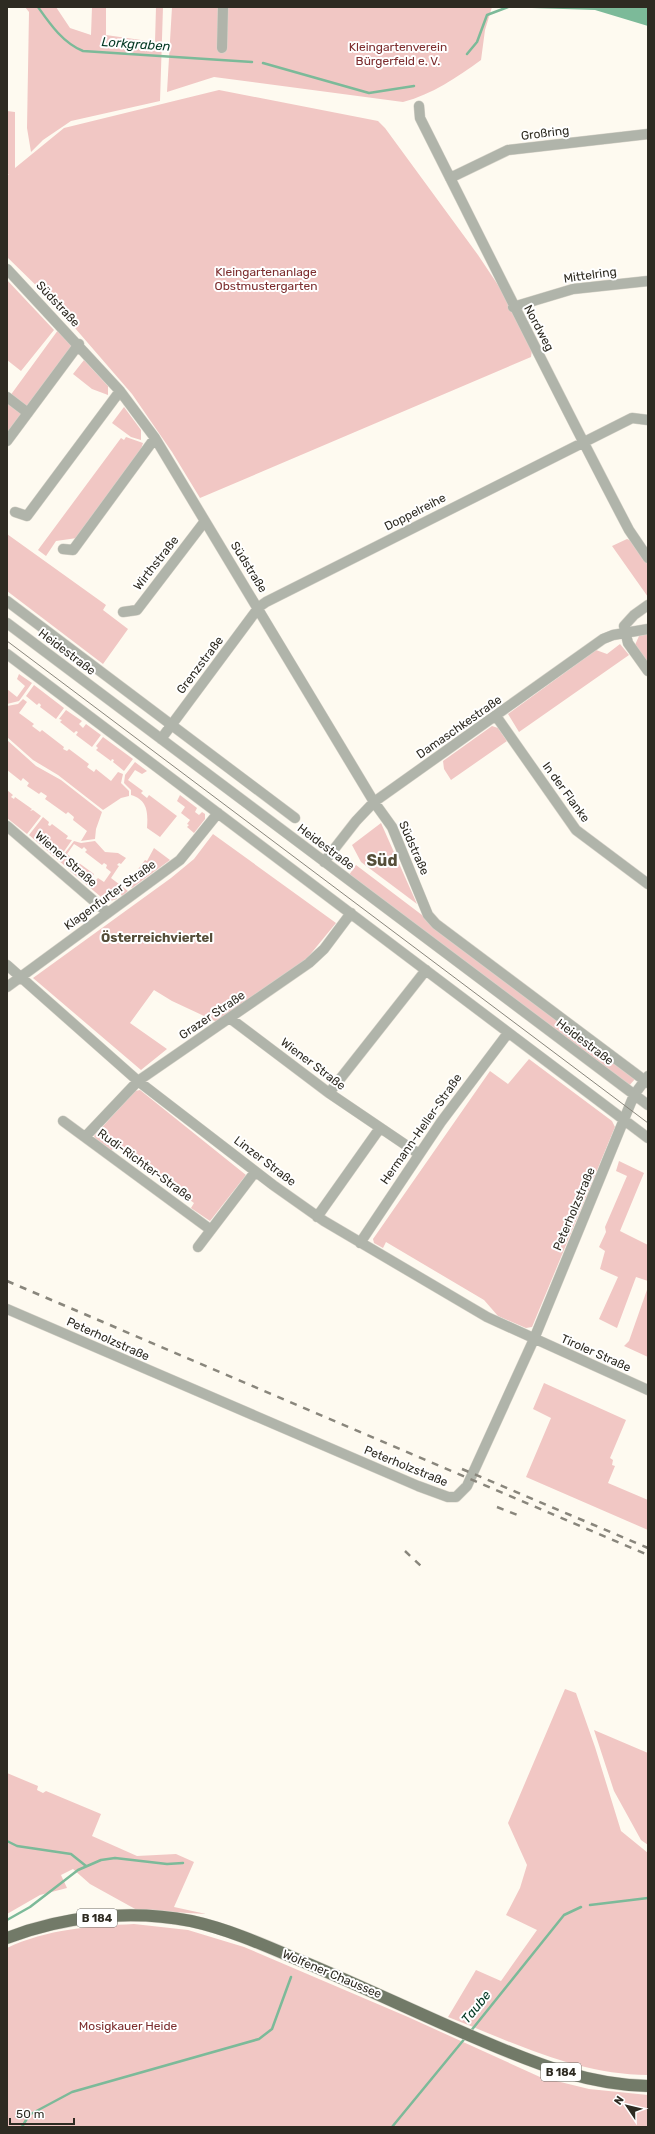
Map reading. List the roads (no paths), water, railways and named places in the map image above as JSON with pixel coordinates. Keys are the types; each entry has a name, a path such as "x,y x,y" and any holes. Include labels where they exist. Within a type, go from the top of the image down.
{"main road":[{"name":"Wolfener Chaussee","path":"7,1938 52,1924 79,1919 130,1916 190,1921 246,1938 366,1988 457,2030 540,2065 600,2082 648,2086"}],"street":[{"path":"222,48 223,7"},
{"name":"Nordweg","path":"419,106 420,118 483,241 513,307 629,530 648,558"},
{"name":"Großring","path":"450,178 508,150 648,134"},
{"name":"Südstraße","path":"7,269 79,344 120,390 155,438 259,607 374,802 392,827 426,910"},
{"name":"Mittelring","path":"513,307 573,289 648,281"},
{"path":"7,441 79,344"},
{"path":"15,512 27,516 120,390"},
{"path":"7,397 28,413"},
{"name":"Doppelreihe","path":"259,607 632,418 648,420"},
{"path":"63,549 73,550 155,438"},
{"name":"Wirthstraße","path":"123,612 136,610 205,521"},
{"name":"Heidestraße","path":"7,601 295,818"},
{"path":"648,605 630,618 624,626 624,633 628,643 648,671"},
{"name":"Grenzstraße","path":"161,739 259,607"},
{"name":"Heidestraße","path":"7,624 648,1106"},
{"name":"Damaschkestraße","path":"324,862 356,821 374,802 603,639 624,633 648,630"},
{"path":"7,654 648,1138"},
{"name":"In der Flanke","path":"496,716 576,830 648,884"},
{"name":"Klagenfurter Straße","path":"7,987 180,860 218,813"},
{"name":"Wiener Straße","path":"7,826 108,913"},
{"name":"Heidestraße","path":"426,910 436,924 647,1080"},
{"name":"Grazer Straße","path":"85,1137 138,1081 231,1019 309,963 324,949 351,913"},
{"name":"Linzer Straße","path":"7,966 138,1081 255,1172 360,1243 487,1317 534,1339"},
{"path":"329,1093 426,970"},
{"name":"Wiener Straße","path":"231,1019 329,1093 419,1154"},
{"name":"Hermann-Heller-Straße","path":"360,1243 419,1154 508,1033"},
{"name":"Peterholzstraße","path":"7,1309 448,1497 456,1497 461,1495 467,1486 534,1339 625,1121 634,1095 647,1080"},
{"name":"Rudi-Richter-Straße","path":"64,1121 211,1230"},
{"path":"318,1216 380,1128"},
{"path":"198,1247 255,1172"},
{"name":"Tiroler Straße","path":"534,1339 648,1390"}],"waterway":[{"name":"Lorkgraben","path":"38,7 63,38 76,48 83,51 252,62"},
{"name":"Lorkgraben","path":"467,54 477,42 487,15 508,7"},
{"name":"Lorkgraben","path":"263,63 369,93 414,86"},
{"path":"7,1841 17,1846 71,1854 86,1866"},
{"path":"7,1920 30,1907 78,1870 101,1860 115,1858 167,1864 183,1863"},
{"name":"Taube","path":"590,1905 648,1898"},
{"name":"Taube","path":"470,2032 564,1915 581,1907"},
{"path":"22,2127 29,2115 72,2092 259,2039 272,2029 291,1977"},
{"name":"Taube","path":"392,2127 466,2037"}],"tram line":[{"path":"7,641 648,1123"}],"railway":[{"path":"7,1281 648,1555"},
{"path":"462,1469 648,1548"},
{"path":"497,1507 520,1516"},
{"path":"405,1551 422,1567"}],"district":[{"name":"Süd","path":"382,860"},
{"name":"Österreichviertel","path":"157,937"}],"park label":[{"name":"Kleingartenverein Bürgerfeld e. V.","path":"398,54"},
{"name":"Kleingartenanlage Obstmustergarten","path":"266,279"},
{"name":"Mosigkauer Heide","path":"128,2026"}]}
